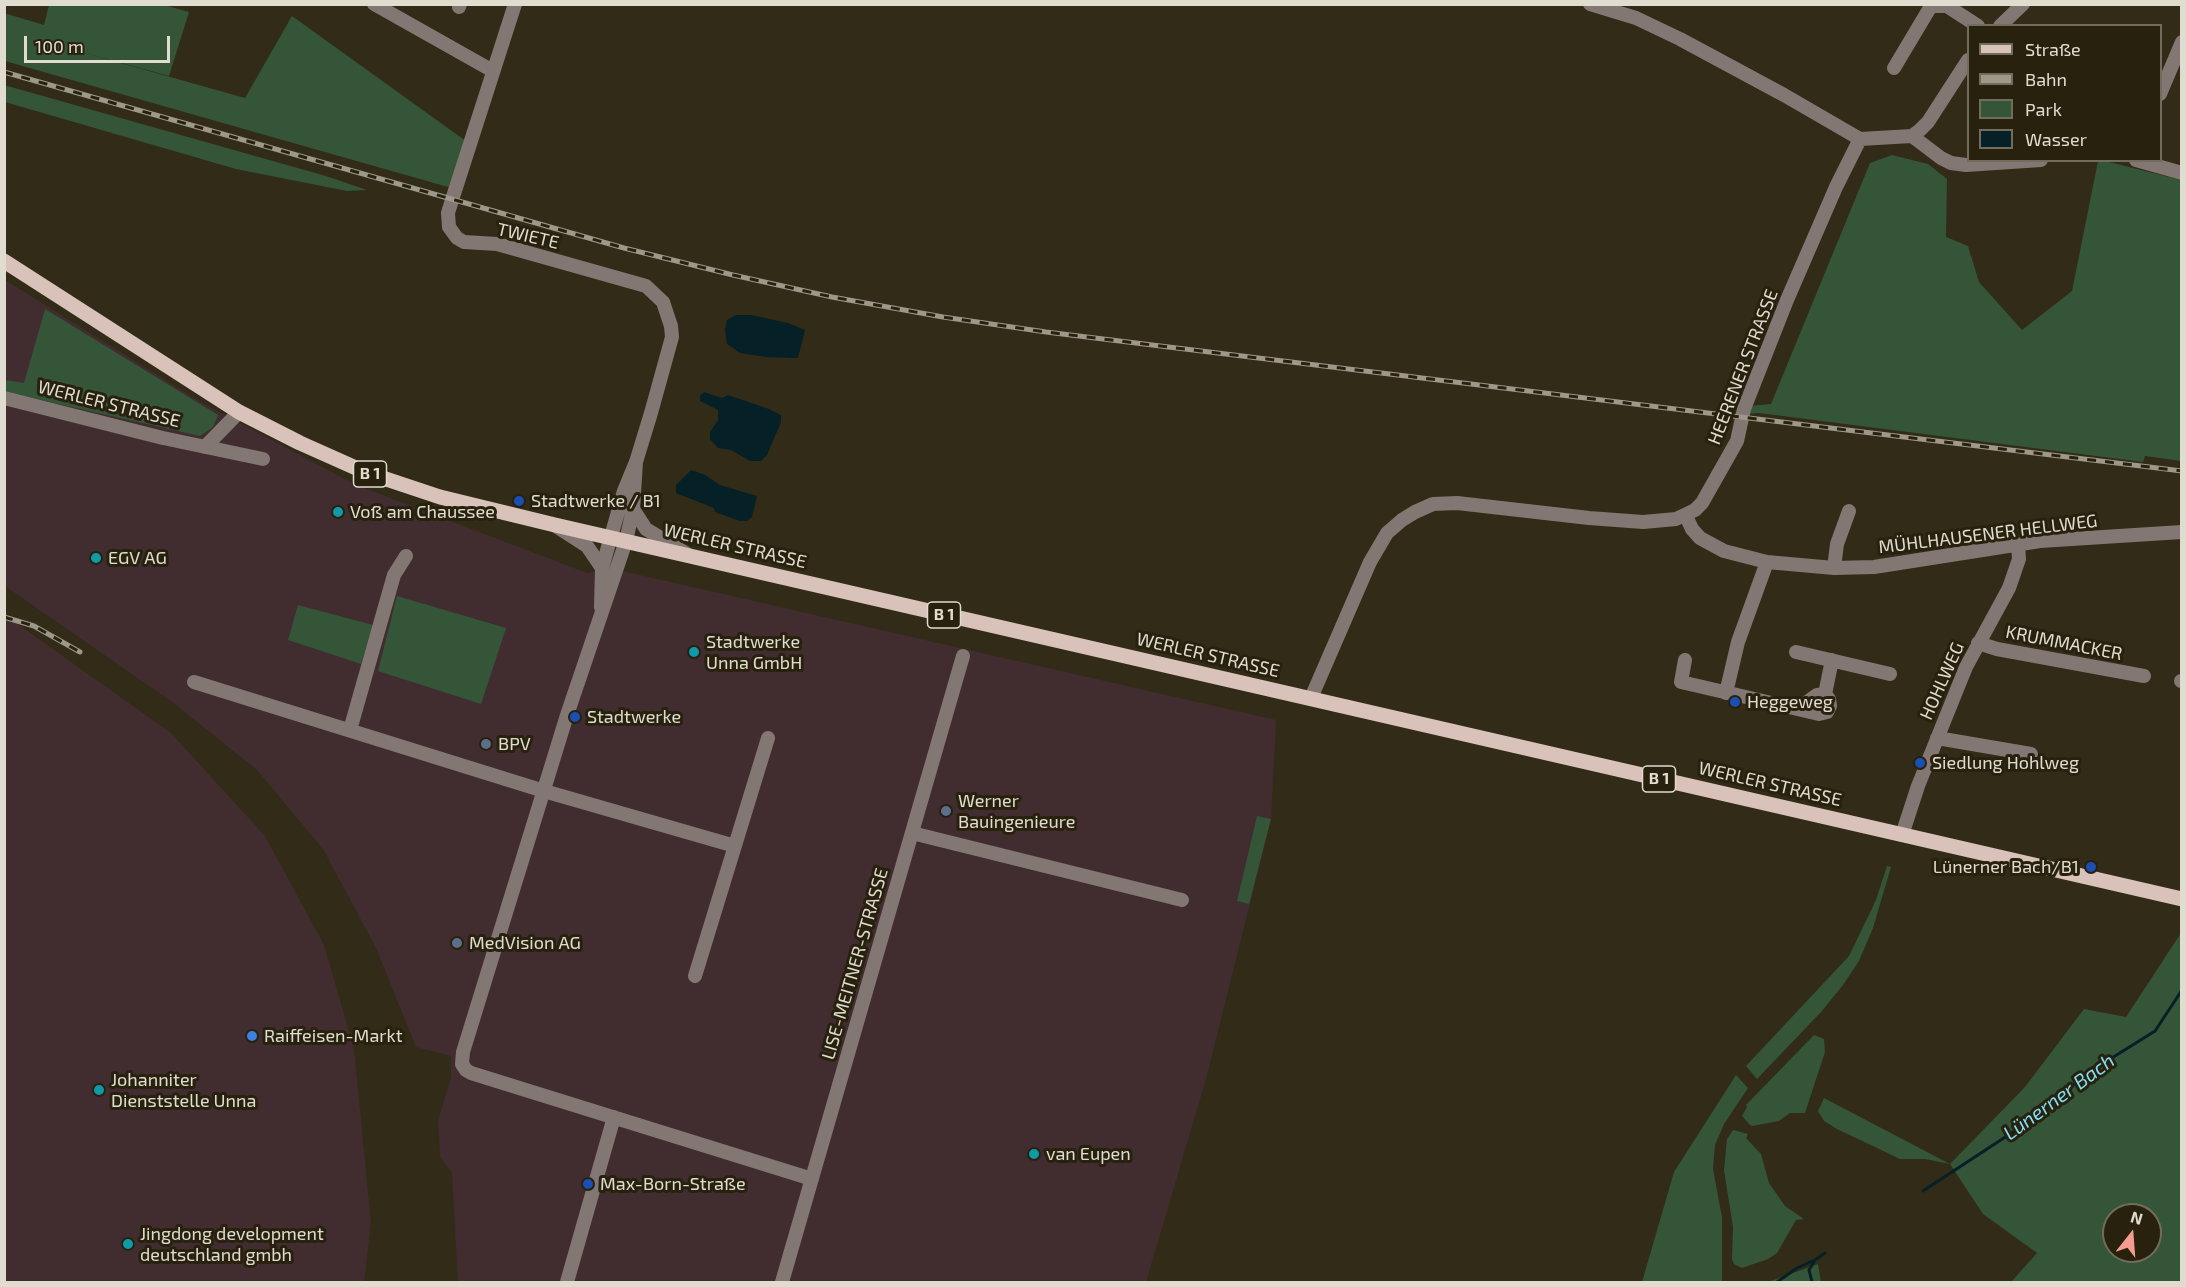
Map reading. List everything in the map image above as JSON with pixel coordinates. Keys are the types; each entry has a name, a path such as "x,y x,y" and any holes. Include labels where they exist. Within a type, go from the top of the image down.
{"main road":[{"name":"WERLER STRASSE","path":"4,261 239,412 300,443 374,475 440,497 2181,898"}],"street":[{"path":"374,4 493,71"},
{"name":"TWIETE","path":"515,4 448,213 449,227 457,238 464,242 497,244 646,286 663,302 671,326 672,337 602,568 601,612"},
{"path":"1590,4 1636,18 1680,39 1860,139 1912,136 1928,122 1967,62"},
{"path":"2002,24 2023,4"},
{"path":"1894,68 1931,6 1947,6 1975,24"},
{"path":"2162,89 2181,42"},
{"path":"1912,136 1951,163 1979,162"},
{"name":"HEERENER STRASSE","path":"1686,516 1702,503 1737,441 1744,409 1783,310 1836,187 1860,139"},
{"path":"2143,162 2181,173"},
{"name":"WERLER STRASSE","path":"4,398 263,459"},
{"path":"205,447 239,412"},
{"name":"TWIETE","path":"601,612 610,593 626,541 633,508 636,462"},
{"path":"1311,698 1370,562 1387,533 1415,512 1433,504 1457,503 1643,522 1686,516"},
{"path":"633,508 646,529 688,555"},
{"path":"1834,568 1837,543 1849,511"},
{"name":"MÜHLHAUSENER HELLWEG","path":"1686,516 1692,529 1700,537 1724,551 1767,562 1834,568 1874,567 2040,541 2181,532"},
{"path":"555,525 587,546 602,568"},
{"name":"HOHLWEG","path":"1902,835 1936,738 1966,667 2009,588 2019,559 2018,545"},
{"path":"350,730 394,575 405,556"},
{"path":"1726,693 1738,642 1767,562"},
{"path":"601,612 463,1052 462,1064 471,1073 812,1179"},
{"name":"KRUMMACKER","path":"1978,643 1997,649 2144,676"},
{"path":"1796,652 1890,674"},
{"name":"LISE-MEITNER-STRASSE","path":"782,1282 963,656"},
{"path":"1685,660 1681,682 1819,714 1827,712 1830,703 1825,694 1832,660"},
{"path":"194,682 544,790 735,846"},
{"path":"695,976 768,738"},
{"path":"1936,738 2031,754"},
{"path":"912,833 1182,900"},
{"path":"567,1282 614,1117"}],"shaded area":[{"path":"5,280 199,401 356,485 587,573 609,568 1276,720 1271,819 1206,1079 1146,1282 458,1282 452,1173 440,1156 438,1120 451,1078 451,1056 416,1047 376,948 323,849 257,770 175,704 5,586"},
{"path":"5,615 171,733 265,836 324,945 354,1049 371,1223 364,1282 5,1282"}],"green space":[{"path":"49,5 164,5 189,12 169,76 74,50 245,98 292,16 470,144 455,189 5,61 4,13 44,25"},
{"path":"4,85 326,176 367,190 347,191 236,169 5,102"},
{"path":"1892,155 1928,164 1947,179 1946,237 1968,246 1979,282 2022,330 2072,291 2098,162 2109,162 2181,180 2181,461 2145,456 2143,462 1759,413 1747,414 1750,406 1771,404 1870,163"},
{"path":"45,309 218,415 213,427 200,436 5,392 5,380 24,383"},
{"path":"397,596 506,628 481,704 378,671"},
{"path":"298,605 373,625 361,664 288,640"},
{"path":"1257,816 1271,819 1249,904 1237,901"},
{"path":"1887,866 1891,867 1873,928 1859,961 1821,1012 1757,1079 1746,1066 1849,956 1876,900"},
{"path":"2181,933 2181,1282 2011,1282 2037,1253 1983,1214 1950,1164 2025,1087 2084,1009 2126,1017"},
{"path":"1814,1035 1824,1039 1825,1052 1805,1113 1790,1113 1779,1121 1750,1125 1742,1116 1746,1105"},
{"path":"1736,1075 1748,1088 1724,1124 1715,1145 1713,1169 1722,1217 1722,1282 1642,1282 1674,1172"},
{"path":"1824,1098 1950,1164 1925,1159 1900,1159 1837,1129 1824,1121 1818,1111"},
{"path":"1733,1130 1748,1134 1746,1138 1761,1154 1769,1183 1785,1206 1804,1219 1796,1220 1777,1253 1768,1259 1742,1268 1734,1264 1732,1259 1733,1227 1724,1170 1727,1139"},
{"path":"1818,1264 1821,1282 1768,1282"}],"water":[{"path":"736,315 751,315 788,323 805,330 798,358 740,353 727,344 725,330 727,320"},
{"path":"704,392 722,398 728,395 781,415 781,422 767,455 761,461 750,461 731,450 718,448 710,439 710,432 718,420 718,410 700,401 700,396"},
{"path":"691,470 705,475 720,485 757,496 752,517 747,521 740,521 676,493 676,485"}],"waterway":[{"name":"Lünerner Bach","path":"1923,1191 2048,1109 2083,1076 2155,1031 2182,990"},
{"name":"Lünerner Bach","path":"1812,1282 1809,1270 1815,1260 1825,1253"},
{"path":"1777,1282 1797,1268 1815,1260"}],"railway":[{"path":"4,72 624,248 832,297 943,317 1046,332 2182,471"},
{"path":"4,617 34,626 80,652"}],"place":[{"name":"Stadtwerke / B1","path":"519,501"},
{"name":"Voß am Chaussee","path":"338,512"},
{"name":"EGV AG","path":"96,558"},
{"name":"Stadtwerke Unna GmbH","path":"694,652"},
{"name":"Heggeweg","path":"1735,702"},
{"name":"Stadtwerke","path":"575,717"},
{"name":"BPV","path":"486,744"},
{"name":"Siedlung Hohlweg","path":"1920,763"},
{"name":"Werner Bauingenieure","path":"946,811"},
{"name":"Lünerner Bach/B1","path":"2091,867"},
{"name":"MedVision AG","path":"457,943"},
{"name":"Raiffeisen-Markt","path":"252,1036"},
{"name":"Johanniter Dienststelle Unna","path":"99,1090"},
{"name":"van Eupen","path":"1034,1154"},
{"name":"Max-Born-Straße","path":"588,1184"},
{"name":"Jingdong development deutschland gmbh","path":"128,1244"}]}
